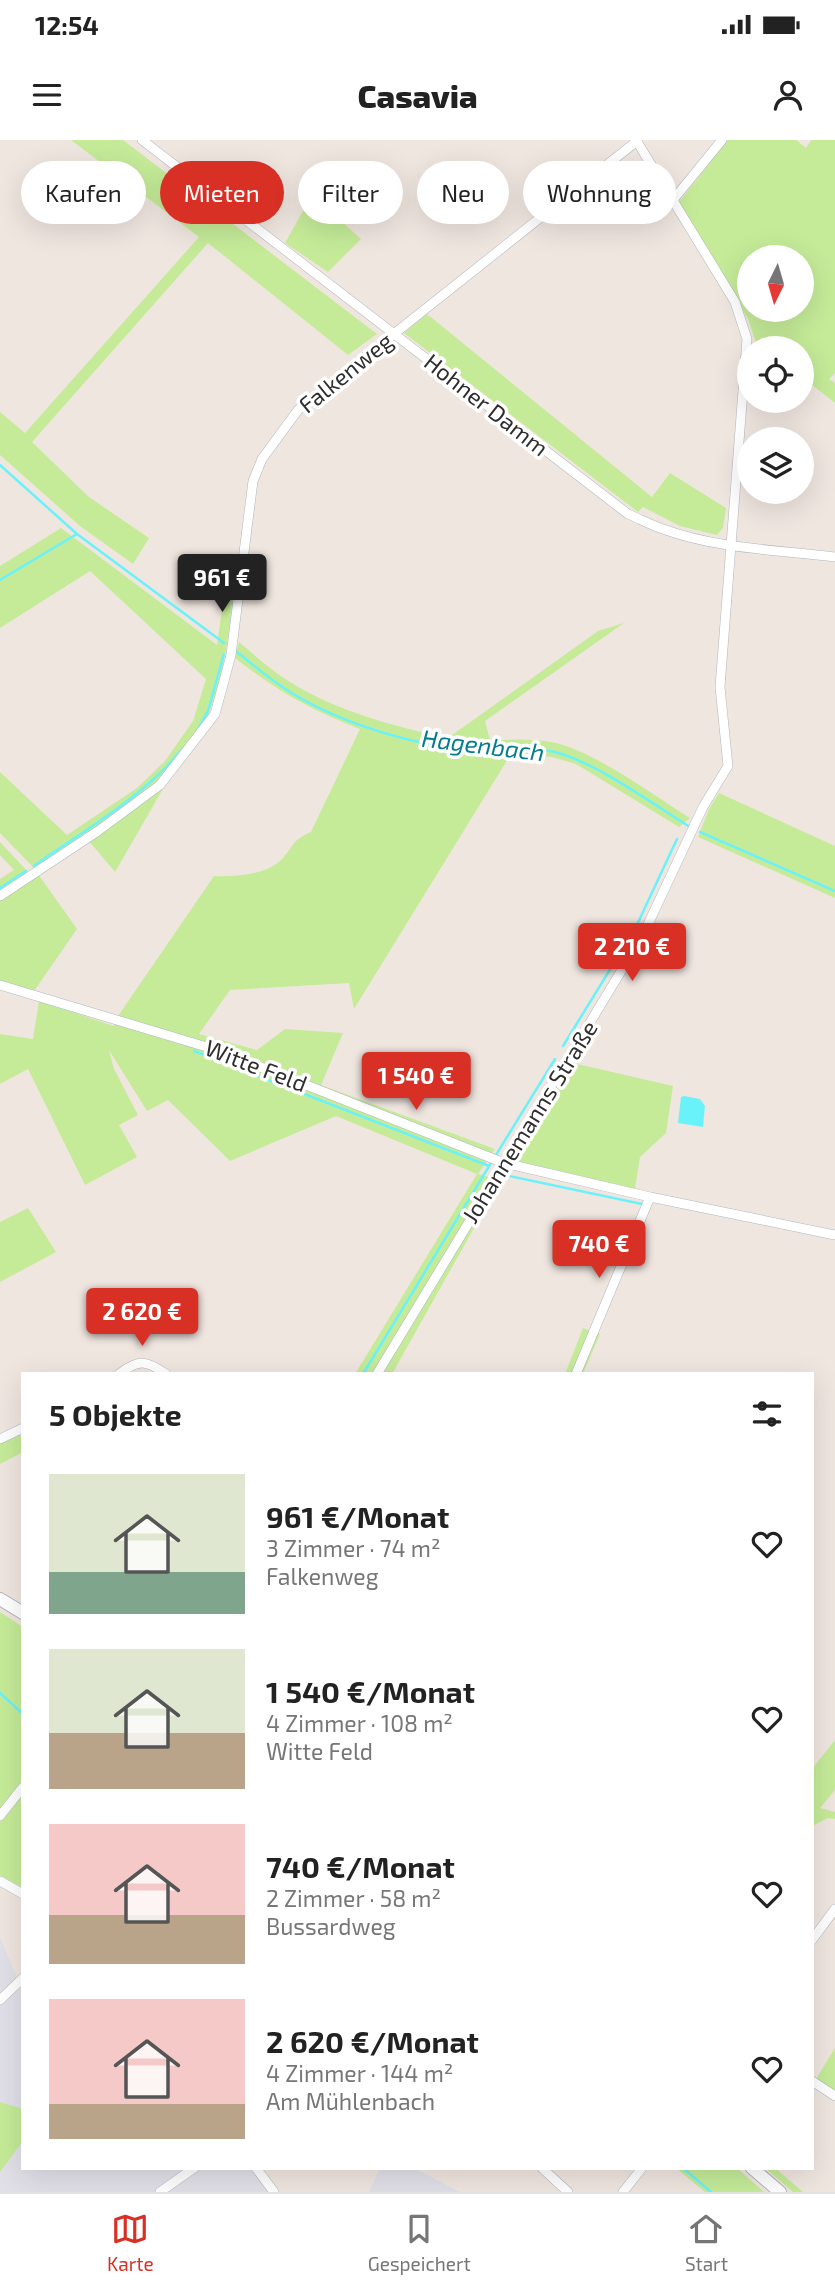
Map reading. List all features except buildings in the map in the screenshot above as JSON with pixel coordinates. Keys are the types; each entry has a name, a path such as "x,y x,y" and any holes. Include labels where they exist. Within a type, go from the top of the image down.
{"main road":[{"path":"0,1599 21,1613"},
{"path":"754,2170 780,2192"}],"street":[{"name":"Hohner Damm","path":"142,140 628,514 664,530 730,545 835,557"},
{"path":"676,196 722,140"},
{"name":"Falkenweg","path":"0,896 160,785 215,714 231,655 253,481 262,459 298,410 637,141"},
{"name":"Johannemanns Straße","path":"637,141 649,161"},
{"name":"Johannemanns Straße","path":"378,1372 643,935 703,807 728,766 720,687 747,339 735,302 676,205"},
{"name":"Witte Feld","path":"0,985 220,1051 504,1163 650,1197 835,1235"},
{"path":"577,1372 650,1197"},
{"path":"122,1372 134,1363 151,1363 163,1372"},
{"path":"0,1439 21,1429"},
{"path":"0,1816 21,1790"},
{"path":"0,1881 21,1893"},
{"path":"814,1937 835,1909"},
{"path":"0,2000 21,1980"},
{"path":"814,2082 835,2096"},
{"path":"160,2192 191,2170"},
{"path":"258,2170 274,2192"},
{"path":"544,2170 568,2192"},
{"path":"623,2192 640,2170"}],"shaded area":[{"path":"0,1937 21,1988 21,2170 263,2170 279,2192 0,2192"},
{"path":"379,2170 418,2170 460,2192 369,2192"}],"green space":[{"path":"71,140 123,140 160,168 160,207 146,197 146,161 99,161"},
{"path":"728,140 796,140 806,148 811,140 835,140 835,373 829,379 835,383 835,403 814,386 814,336 754,336 749,322 814,322 814,245 737,245 737,300 679,202"},
{"path":"298,220 298,224 344,224 361,239 328,272 285,243"},
{"path":"182,224 233,224 377,334 348,355 208,243 32,442 89,497 149,538 133,564 80,526 0,455 0,412 25,433 199,237"},
{"path":"427,314 652,497 670,473 726,508 723,528 717,535 680,526 643,507 638,512 404,333"},
{"path":"61,528 217,645 230,553 237,558 221,673 210,710 198,734 159,779 134,800 34,868 0,833 0,772 67,835 137,788 165,761 193,721 206,679 90,571 0,628 0,566"},
{"path":"624,623 485,721 490,740 540,740 572,748 607,765 690,818 679,827 576,764 552,757 511,754 354,1009 349,983 230,990 199,1034 257,1050 285,1029 343,1033 321,1085 495,1149 478,1174 501,1180 393,1372 356,1372 477,1174 336,1116 230,1161 168,1100 147,1111 109,1050 114,1069 138,1115 119,1125 137,1157 85,1185 28,1069 0,1084 0,1034 33,1039 39,1001 114,1026 118,1016 214,876 241,875 269,868 283,858 297,840 311,832 360,729 295,699 251,670 235,658 239,642 283,678 327,702 387,723 448,738 598,631"},
{"path":"164,787 115,872 89,841"},
{"path":"719,793 835,846 835,898 698,837 709,809"},
{"path":"0,842 29,873 0,892 0,879 14,870 0,855"},
{"path":"38,874 77,929 34,991 0,981 0,900"},
{"path":"573,1063 673,1086 666,1133 640,1157 635,1189 513,1160"},
{"path":"28,1208 56,1252 0,1282 0,1222"},
{"path":"583,1328 600,1334 584,1372 566,1372"},
{"path":"21,1435 21,1453 0,1464 0,1444"},
{"path":"0,1612 21,1626 21,1887 0,1875"},
{"path":"835,1740 835,1790 820,1808 835,1812 835,1819 828,1818 814,1825 814,1766"},
{"path":"835,2048 835,2090 816,2079"},
{"path":"0,2102 21,2108 21,2144 0,2172"},
{"path":"678,2170 739,2170 764,2192 705,2192"},
{"path":"767,2170 777,2170 803,2192 793,2192"}],"water":[{"path":"681,1097 700,1099 705,1106 703,1127 678,1123"}],"waterway":[{"name":"Hagenbach","path":"0,465 77,534 224,643"},
{"path":"0,580 77,534"},
{"name":"Hagenbach","path":"237,652 301,699 341,718 429,744 462,748 529,748 555,752 606,774 690,827"},
{"path":"197,731 208,711 224,654"},
{"path":"34,866 133,797 184,747"},
{"name":"Hagenbach","path":"700,832 835,891"},
{"path":"563,1046 635,929 677,839"},
{"path":"0,888 26,871"},
{"path":"194,1051 489,1166"},
{"path":"496,1155 555,1059"},
{"path":"364,1372 491,1163"},
{"path":"504,1175 642,1204"},
{"path":"0,1693 21,1712"},
{"path":"685,2170 711,2192"}]}
